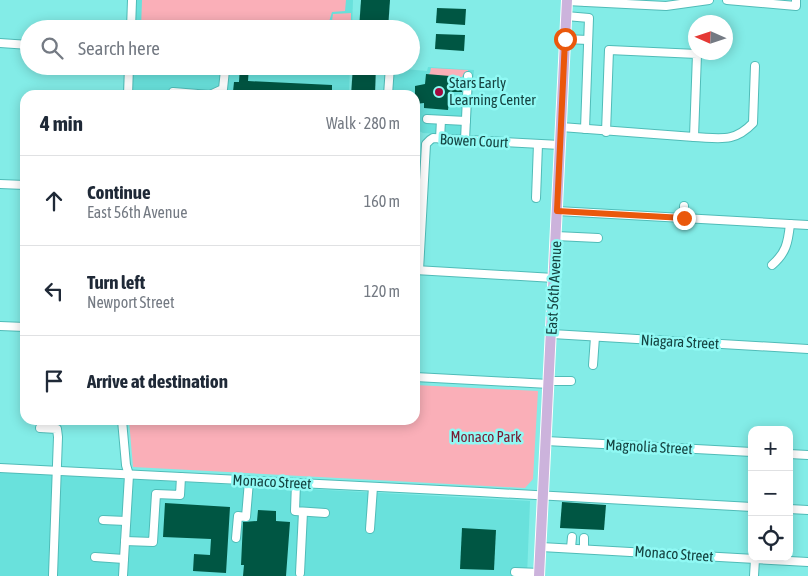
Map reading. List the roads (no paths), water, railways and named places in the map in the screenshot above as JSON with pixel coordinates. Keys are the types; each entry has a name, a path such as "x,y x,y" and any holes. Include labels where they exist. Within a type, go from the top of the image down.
{"main road":[{"name":"East 56th Avenue","path":"540,575 567,0"}],"street":[{"path":"131,20 132,0"},
{"path":"567,0 652,2 666,6 710,0"},
{"path":"727,0 796,6 796,0"},
{"path":"566,16 589,18 585,129"},
{"path":"565,39 588,40"},
{"path":"0,43 20,44"},
{"path":"606,132 609,50 697,54 694,137"},
{"path":"561,128 726,139 743,134 753,123 755,66"},
{"path":"128,90 129,75"},
{"path":"221,90 223,89 224,75"},
{"path":"388,90 389,75"},
{"path":"465,140 468,76"},
{"path":"427,119 466,121"},
{"path":"440,139 441,120"},
{"name":"Bowen Court","path":"420,228 426,144 430,139 560,145"},
{"path":"536,198 538,144"},
{"path":"0,184 20,185"},
{"path":"684,206 684,218"},
{"path":"557,211 808,225"},
{"path":"772,265 783,256 789,237 790,224"},
{"path":"556,236 598,238"},
{"path":"420,270 554,278"},
{"path":"0,326 20,327"},
{"name":"Niagara Street","path":"552,334 808,349"},
{"path":"593,365 595,337"},
{"path":"420,377 550,382 571,381"},
{"path":"122,425 126,465 129,475 124,576"},
{"path":"40,428 57,429 53,576"},
{"name":"Magnolia Street","path":"546,441 748,452"},
{"path":"793,454 808,455"},
{"name":"Monaco Street","path":"0,468 748,507"},
{"path":"125,541 153,542 156,494 180,495 181,477"},
{"path":"236,538 238,516 246,517 249,480"},
{"path":"296,483 295,511 325,513"},
{"path":"370,529 373,486"},
{"path":"793,509 808,510"},
{"path":"300,573 303,512"},
{"path":"103,520 126,521"},
{"path":"572,537 572,548"},
{"path":"584,538 584,548"},
{"name":"Monaco Street","path":"541,547 748,559"},
{"path":"95,557 124,559"},
{"path":"754,576 755,561"},
{"name":"Monaco Street","path":"790,561 808,562"},
{"path":"515,572 540,575"}],"place":[{"name":"Stars Early Learning Center","path":"439,92"}],"park label":[{"name":"Monaco Park","path":"486,437"}]}
